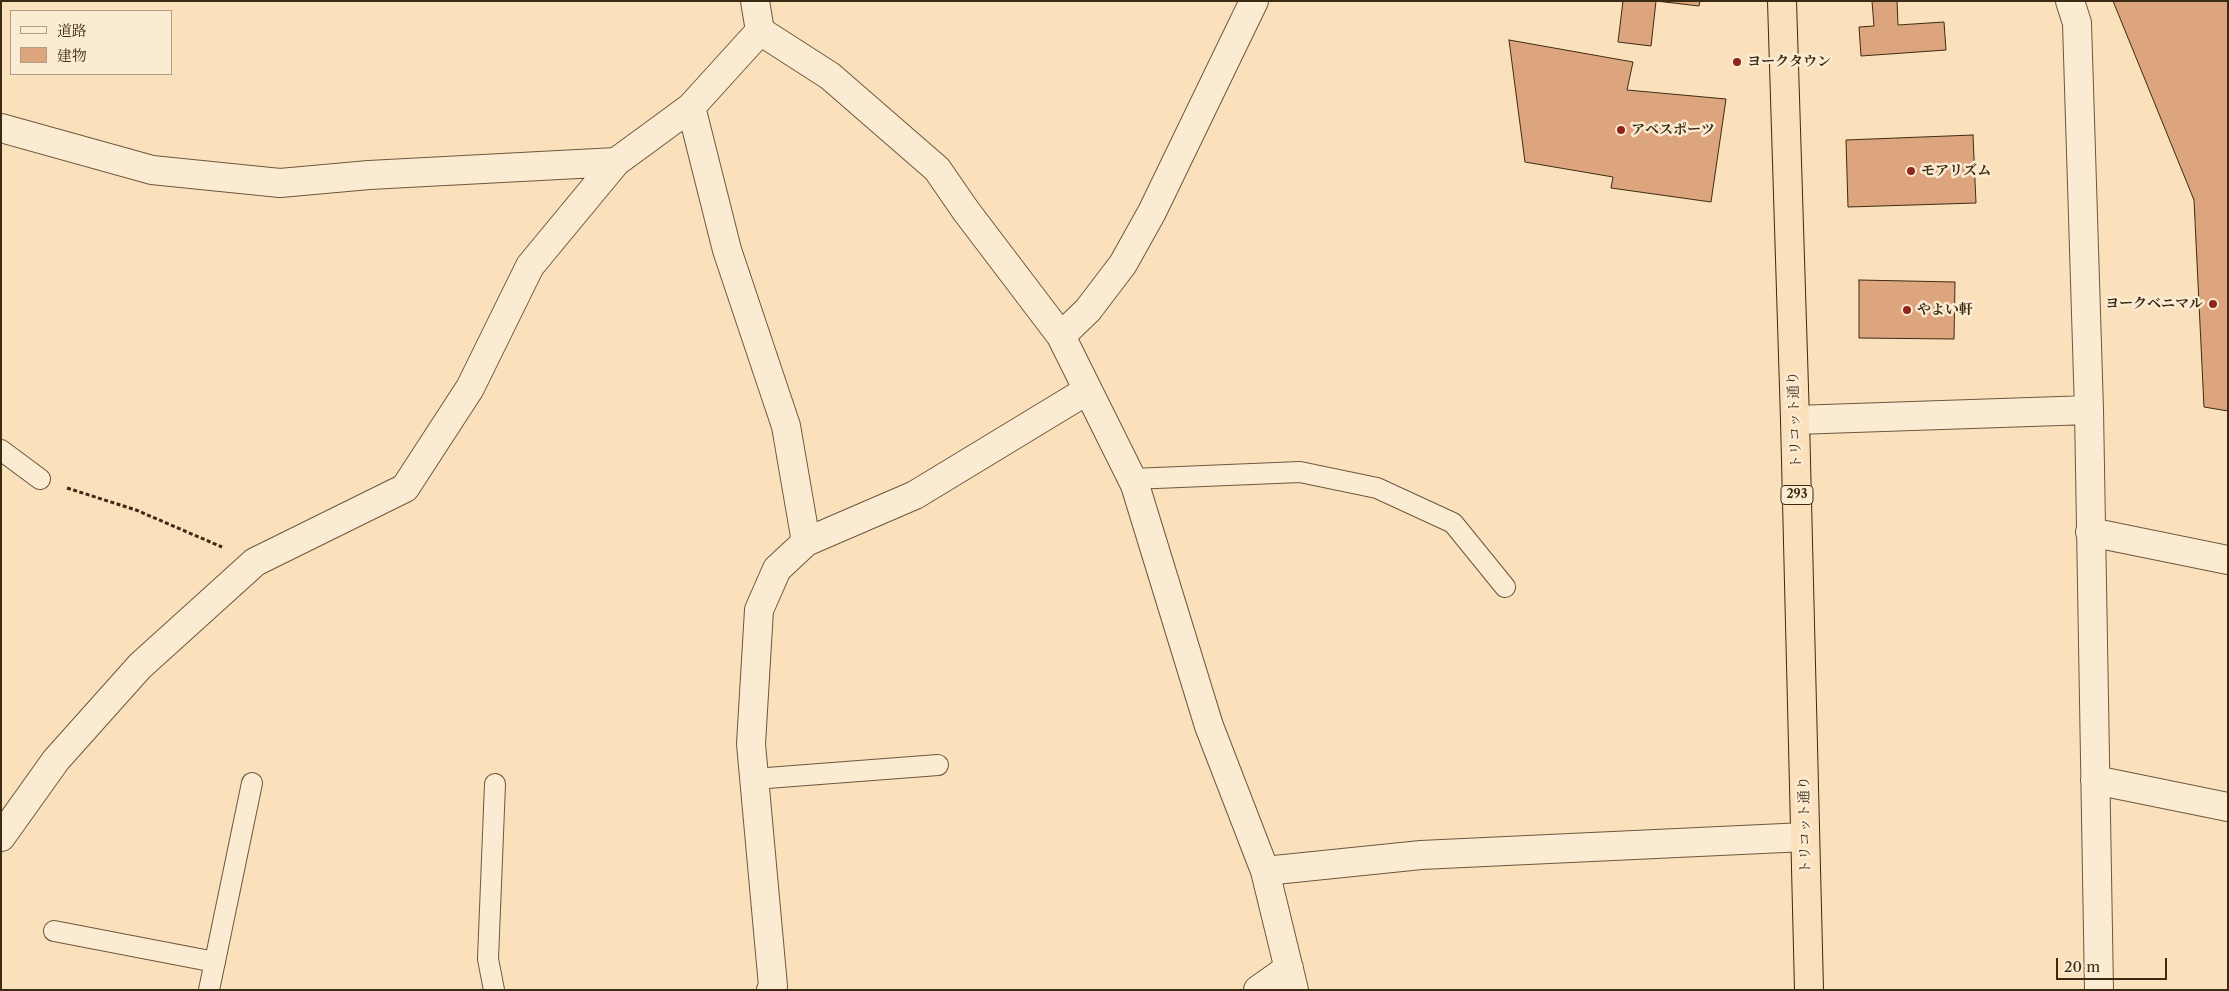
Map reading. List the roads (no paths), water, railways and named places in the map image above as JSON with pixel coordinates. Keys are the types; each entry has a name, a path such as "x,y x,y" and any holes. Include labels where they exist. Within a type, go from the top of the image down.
{"highway":[{"name":"トリコット通り","path":"1782,1 1795,420 1809,990"}],"street":[{"path":"755,1 760,31 830,76 938,169 966,211 1062,336 1132,480 1209,726 1265,870 1291,979 1258,990"},
{"path":"1062,336 1088,310 1123,264 1152,212 1254,1"},
{"path":"2070,1 2077,23 2089,410 2099,990"},
{"path":"1,837 56,760 140,666 255,562 405,488 470,388 530,266 616,162 691,107 760,31"},
{"path":"691,107 727,250 786,426 806,542"},
{"path":"1,128 152,170 280,183 370,175 616,162"},
{"path":"771,990 773,986 751,744 759,610 777,569 806,542 915,495 1088,390"},
{"path":"1795,420 2089,410"},
{"path":"2090,532 2228,560"},
{"path":"2095,780 2228,808"},
{"path":"1265,870 1421,855 1805,837"}],"lane":[{"path":"1,450 40,479"},
{"path":"1132,480 1300,472 1377,488 1453,524 1505,587"},
{"path":"754,779 938,765"},
{"path":"210,990 252,783"},
{"path":"494,990 488,959 495,784"},
{"path":"54,931 215,962"}],"place":[{"name":"ヨークタウン","path":"1737,62"},
{"name":"アベスポーツ","path":"1621,130"},
{"name":"モアリズム","path":"1911,171"},
{"name":"ヨークベニマル","path":"2213,304"},
{"name":"やよい軒","path":"1907,310"}]}
